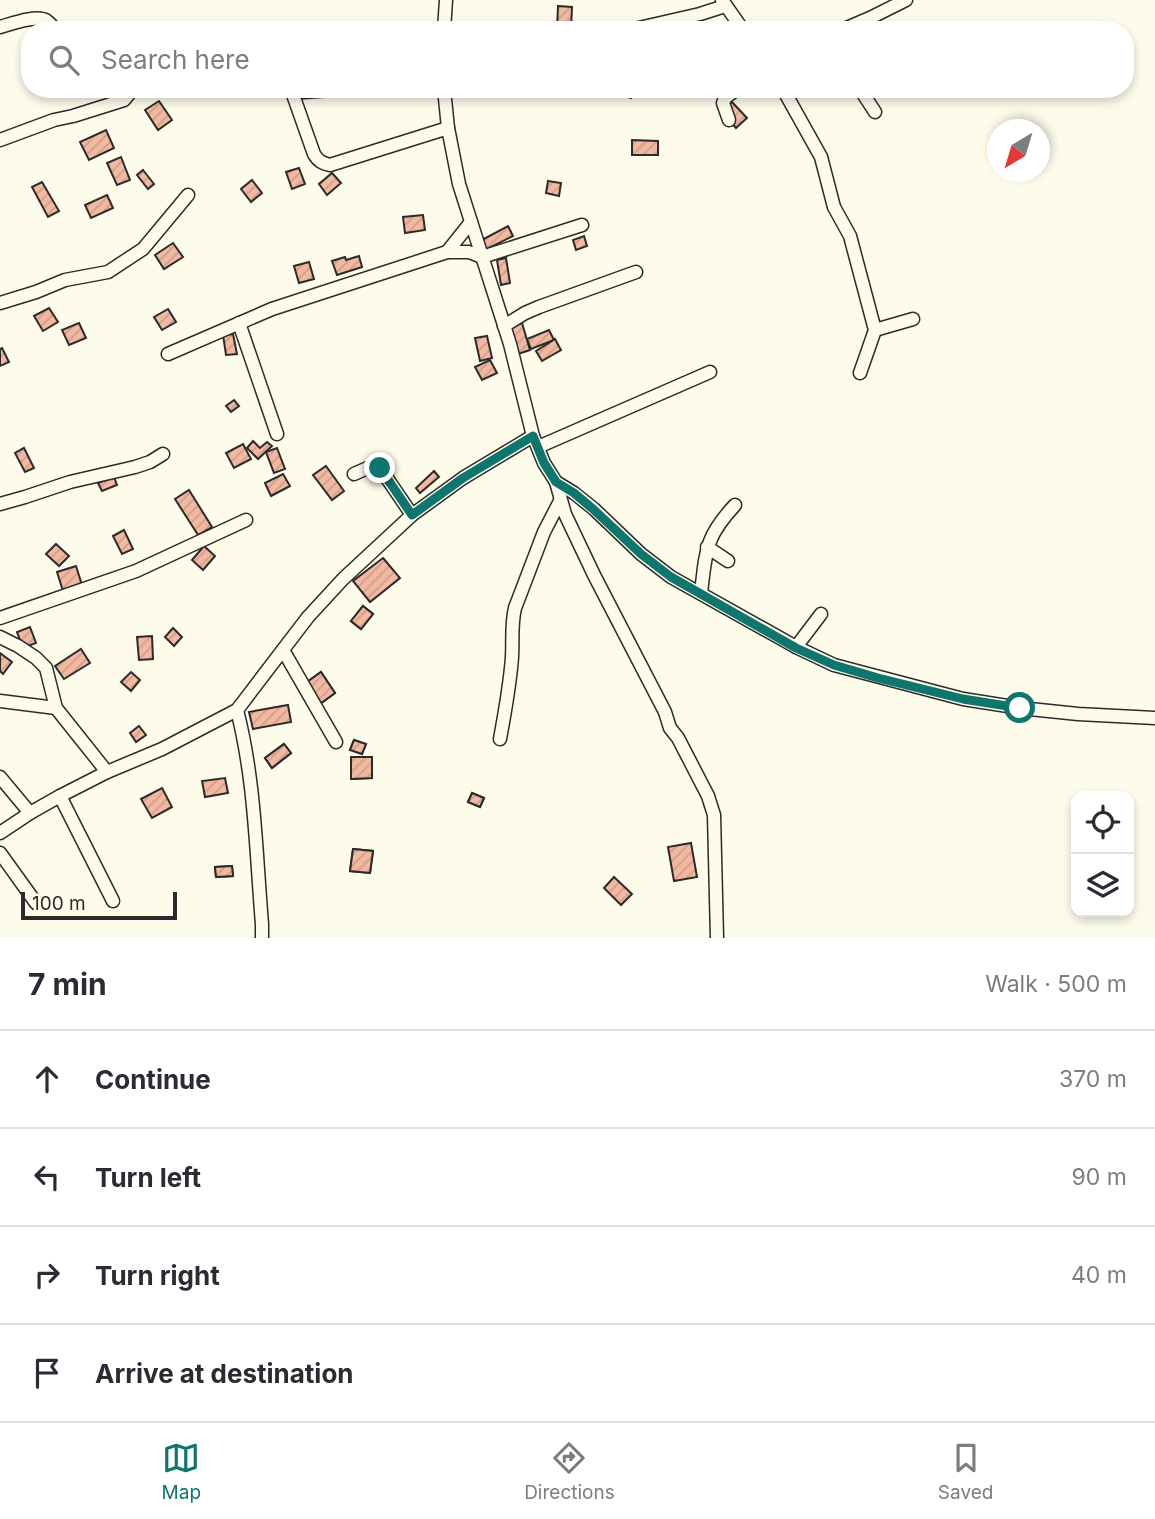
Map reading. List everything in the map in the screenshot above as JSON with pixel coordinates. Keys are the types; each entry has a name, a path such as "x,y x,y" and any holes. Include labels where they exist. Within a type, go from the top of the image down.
{"street":[{"path":"445,21 446,0"},
{"path":"863,21 906,0"},
{"path":"669,21 700,14 723,3 736,21"},
{"path":"22,21 40,18 48,21"},
{"path":"0,27 21,21"},
{"path":"0,140 126,98"},
{"path":"294,98 317,159 330,165 448,128"},
{"path":"445,98 448,128 460,184 504,327 535,441 556,482 565,514 594,575 711,805 715,826 717,938"},
{"path":"725,98 723,103 729,120"},
{"path":"788,98 821,157 835,207 850,236 875,330 860,373"},
{"path":"866,98 875,112"},
{"path":"0,303 65,280 108,272 143,249 188,195"},
{"path":"447,252 471,222"},
{"path":"168,354 272,309 447,252 469,252 482,257 582,225"},
{"path":"504,327 532,310 636,272"},
{"path":"875,330 913,319"},
{"path":"239,323 277,434"},
{"path":"0,833 60,796 107,772 162,749 237,710 308,617 342,579 412,515 463,478 535,441 710,372"},
{"path":"0,504 70,482 135,467 163,454"},
{"path":"354,474 372,466 380,468 412,515"},
{"path":"556,482 574,493 641,554 671,577 796,648 834,665 963,699 1055,712 1155,718"},
{"path":"500,739 508,703 515,608 544,532 560,501"},
{"path":"701,593 706,547 718,524 735,505"},
{"path":"0,618 136,571 246,520"},
{"path":"706,547 728,561"},
{"path":"796,648 821,614"},
{"path":"0,638 27,652 46,668 56,708 107,772"},
{"path":"283,650 336,742"},
{"path":"0,701 56,708"},
{"path":"237,710 246,744 252,796 262,938"},
{"path":"0,777 30,813"},
{"path":"60,796 113,901"},
{"path":"0,853 36,903"}],"building":[{"path":"558,6 572,7 571,21 557,21"},
{"path":"159,101 172,120 158,130 145,110"},
{"path":"732,102 747,118 736,128 721,111"},
{"path":"106,130 114,148 89,160 80,142"},
{"path":"632,140 658,141 658,155 632,155"},
{"path":"121,157 130,180 117,185 107,163"},
{"path":"299,168 305,184 292,189 286,172"},
{"path":"143,170 154,184 148,189 137,175"},
{"path":"332,173 341,183 327,195 319,184"},
{"path":"252,180 262,193 251,202 241,189"},
{"path":"548,181 561,183 559,196 546,193"},
{"path":"42,182 59,211 48,217 32,187"},
{"path":"107,195 113,208 91,218 85,205"},
{"path":"423,215 425,230 405,233 403,217"},
{"path":"508,226 513,236 485,250 480,241"},
{"path":"584,236 587,246 576,250 573,240"},
{"path":"173,243 183,257 164,269 155,255"},
{"path":"359,256 362,267 337,275 332,261"},
{"path":"506,258 510,283 501,285 497,260"},
{"path":"309,262 314,279 299,283 294,266"},
{"path":"49,308 58,322 43,331 34,316"},
{"path":"168,309 176,322 162,330 154,317"},
{"path":"79,323 86,338 69,345 62,330"},
{"path":"522,323 530,350 518,354 509,327"},
{"path":"549,330 554,340 531,349 527,339"},
{"path":"233,334 237,354 226,355 223,335"},
{"path":"487,336 492,358 480,361 475,338"},
{"path":"555,339 561,350 542,361 536,351"},
{"path":"2,348 9,362 0,366 0,349"},
{"path":"490,360 497,373 482,380 475,367"},
{"path":"234,400 239,406 231,412 226,406"},
{"path":"253,441 260,448 267,442 272,446 258,459 247,448"},
{"path":"243,444 251,459 234,468 226,453"},
{"path":"24,448 34,468 25,472 15,453"},
{"path":"277,448 285,469 274,473 266,452"},
{"path":"326,466 344,491 332,500 313,475"},
{"path":"434,471 439,477 420,493 416,488"},
{"path":"283,474 290,486 271,496 265,483"},
{"path":"114,477 117,485 102,491 98,483"},
{"path":"189,490 212,527 198,535 175,499"},
{"path":"124,530 133,549 122,554 113,536"},
{"path":"56,544 69,556 59,566 46,554"},
{"path":"204,546 215,556 203,570 192,560"},
{"path":"383,558 400,578 370,602 353,581"},
{"path":"76,566 82,585 63,591 57,572"},
{"path":"363,606 373,614 361,629 351,621"},
{"path":"363,606 373,614 361,629 351,621"},
{"path":"30,627 36,643 23,648 17,632"},
{"path":"173,628 182,637 174,646 165,637"},
{"path":"152,636 153,659 139,660 137,637"},
{"path":"81,649 90,663 64,679 55,666"},
{"path":"0,653 12,662 3,674 0,671"},
{"path":"131,672 140,680 131,691 121,682"},
{"path":"321,672 335,693 317,706 303,685"},
{"path":"321,672 335,693 317,706 303,685"},
{"path":"288,705 291,722 253,729 249,712"},
{"path":"139,726 146,735 136,742 130,733"},
{"path":"354,740 366,744 362,754 350,750"},
{"path":"354,740 366,744 362,754 350,750"},
{"path":"284,744 291,753 272,768 265,758"},
{"path":"284,744 291,753 272,768 265,758"},
{"path":"351,757 372,757 372,778 351,779"},
{"path":"351,757 372,757 372,778 351,779"},
{"path":"225,778 228,793 205,797 202,781"},
{"path":"162,788 172,807 152,818 141,799"},
{"path":"472,793 484,798 480,807 468,802"},
{"path":"472,793 484,798 480,807 468,802"},
{"path":"691,843 697,877 674,881 668,847"},
{"path":"353,849 373,851 370,873 350,871"},
{"path":"353,849 373,851 370,873 350,871"},
{"path":"232,866 233,876 216,877 215,867"},
{"path":"232,866 233,876 216,877 215,867"},
{"path":"614,877 632,894 621,905 604,888"}],"route":[{"path":"380,468 412,515 463,478 533,436 544,463 556,482 593,509 641,554 671,577 796,648 834,665 878,678 963,699 1020,708"}]}
